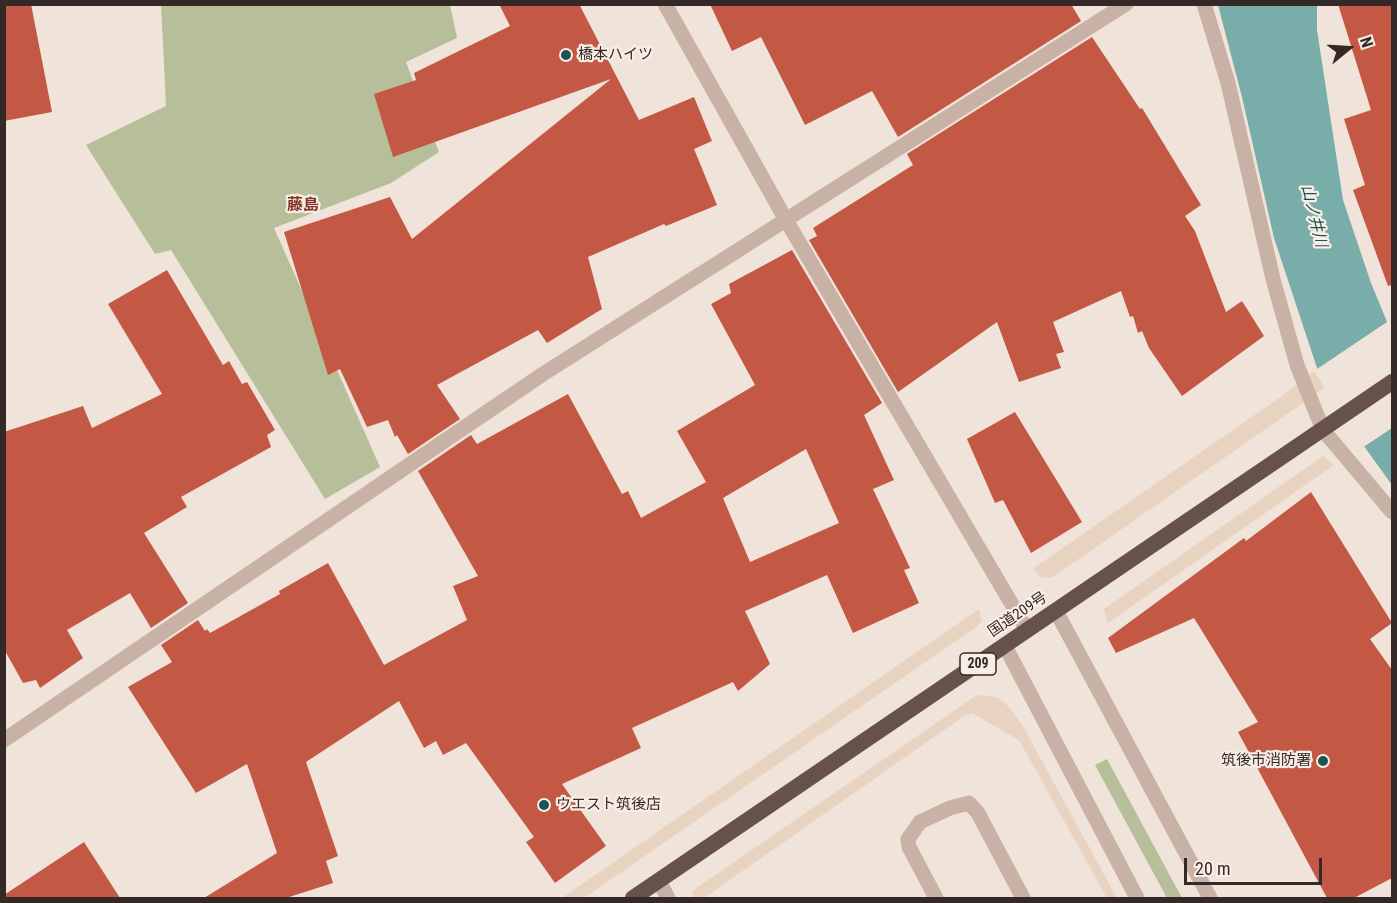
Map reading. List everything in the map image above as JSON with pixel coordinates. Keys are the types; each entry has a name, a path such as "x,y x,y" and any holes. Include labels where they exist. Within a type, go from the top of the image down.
{"highway":[{"name":"国道209号","path":"633,898 1392,382"}],"street":[{"path":"665,4 786,220 1027,630"},
{"path":"4,740 543,374 1126,4"},
{"path":"1204,4 1228,83 1273,279 1297,364 1323,430 1392,512"},
{"path":"1056,611 1210,898"},
{"path":"1005,646 1137,898"},
{"path":"936,898 909,847 908,839 920,822 950,808 969,803 978,813 1023,898"},
{"path":"658,881 668,898"}],"green space":[{"path":"161,5 450,5 457,38 406,62 439,152 391,183 274,228 380,467 325,499 171,250 155,254 86,145 166,106"},
{"path":"1107,759 1182,898 1167,898 1095,765"}],"shaded area":[{"path":"1392,319 1392,341 1053,577 1039,576 1034,568"},
{"path":"1323,456 1334,465 1108,623 1104,609"},
{"path":"979,609 982,621 976,627 584,898 562,898"},
{"path":"977,695 996,697 1006,704 1021,723 1117,898 1107,898 1019,740 972,713 964,716 704,898 693,898 692,891"}],"water":[{"name":"山ノ井川","path":"1218,5 1317,5 1317,30 1343,200 1371,283 1392,334 1392,485 1361,442 1318,371 1274,238 1242,97"}],"pier":[{"path":"1390,320 1392,326 1392,428 1362,448 1314,371"}],"building":[{"path":"4,4 31,4 52,112 4,121"},
{"path":"499,4 579,4 639,120 694,97 712,141 694,149 717,205 666,226 664,224 588,257 602,309 547,343 538,330 437,385 460,419 408,454 397,435 395,437 388,420 367,427 340,369 328,375 284,232 390,197 412,239 611,79 393,157 374,94 416,80 414,73 510,26"},
{"path":"710,4 1071,4 1081,21 898,137 872,91 805,125 761,37 732,51"},
{"path":"1338,4 1392,4 1392,285 1388,286 1353,190 1365,185 1344,119 1371,110"},
{"path":"1092,37 1140,109 1142,108 1201,205 1185,216 1195,231 1226,312 1242,301 1264,336 1182,396 1149,348 1142,331 1138,333 1121,291 1053,322 1064,352 1056,354 1061,368 1019,382 997,322 898,392 809,240 817,236 813,228 913,165 907,154"},
{"path":"792,250 882,403 864,415 894,480 873,489 910,568 904,570 919,603 853,633 827,575 745,611 770,664 738,691 733,682 632,728 641,748 562,784 606,846 555,883 526,842 534,837 466,743 443,755 436,741 424,748 399,701 306,762 338,856 326,861 333,883 286,898 204,898 277,853 247,764 196,793 128,687 172,662 161,645 198,620 205,631 207,629 210,633 280,594 279,591 328,563 384,665 467,620 453,586 478,576 418,471 471,435 477,444 568,394 622,494 628,491 641,518 706,482 677,431 755,385 711,304 731,293 729,284","holes":["806,449 839,523 750,562 723,498"]},
{"path":"167,270 223,365 229,361 242,384 247,382 275,430 267,435 271,447 181,497 187,507 144,533 188,603 151,628 130,593 67,630 83,658 40,688 36,680 23,683 4,649 4,432 83,406 92,428 162,394 108,304"},
{"path":"1015,412 1082,522 1031,553 1003,500 995,503 967,439"},
{"path":"1311,492 1392,623 1370,639 1392,670 1392,878 1354,898 1327,898 1238,732 1258,722 1194,618 1116,653 1108,638 1244,538 1246,541"},
{"path":"84,842 120,898 4,898 4,895"}],"place":[{"name":"橋本ハイツ","path":"566,55"},
{"name":"筑後市消防署","path":"1323,761"},
{"name":"ウエスト筑後店","path":"544,805"}],"district":[{"name":"藤島","path":"303,206"}]}
